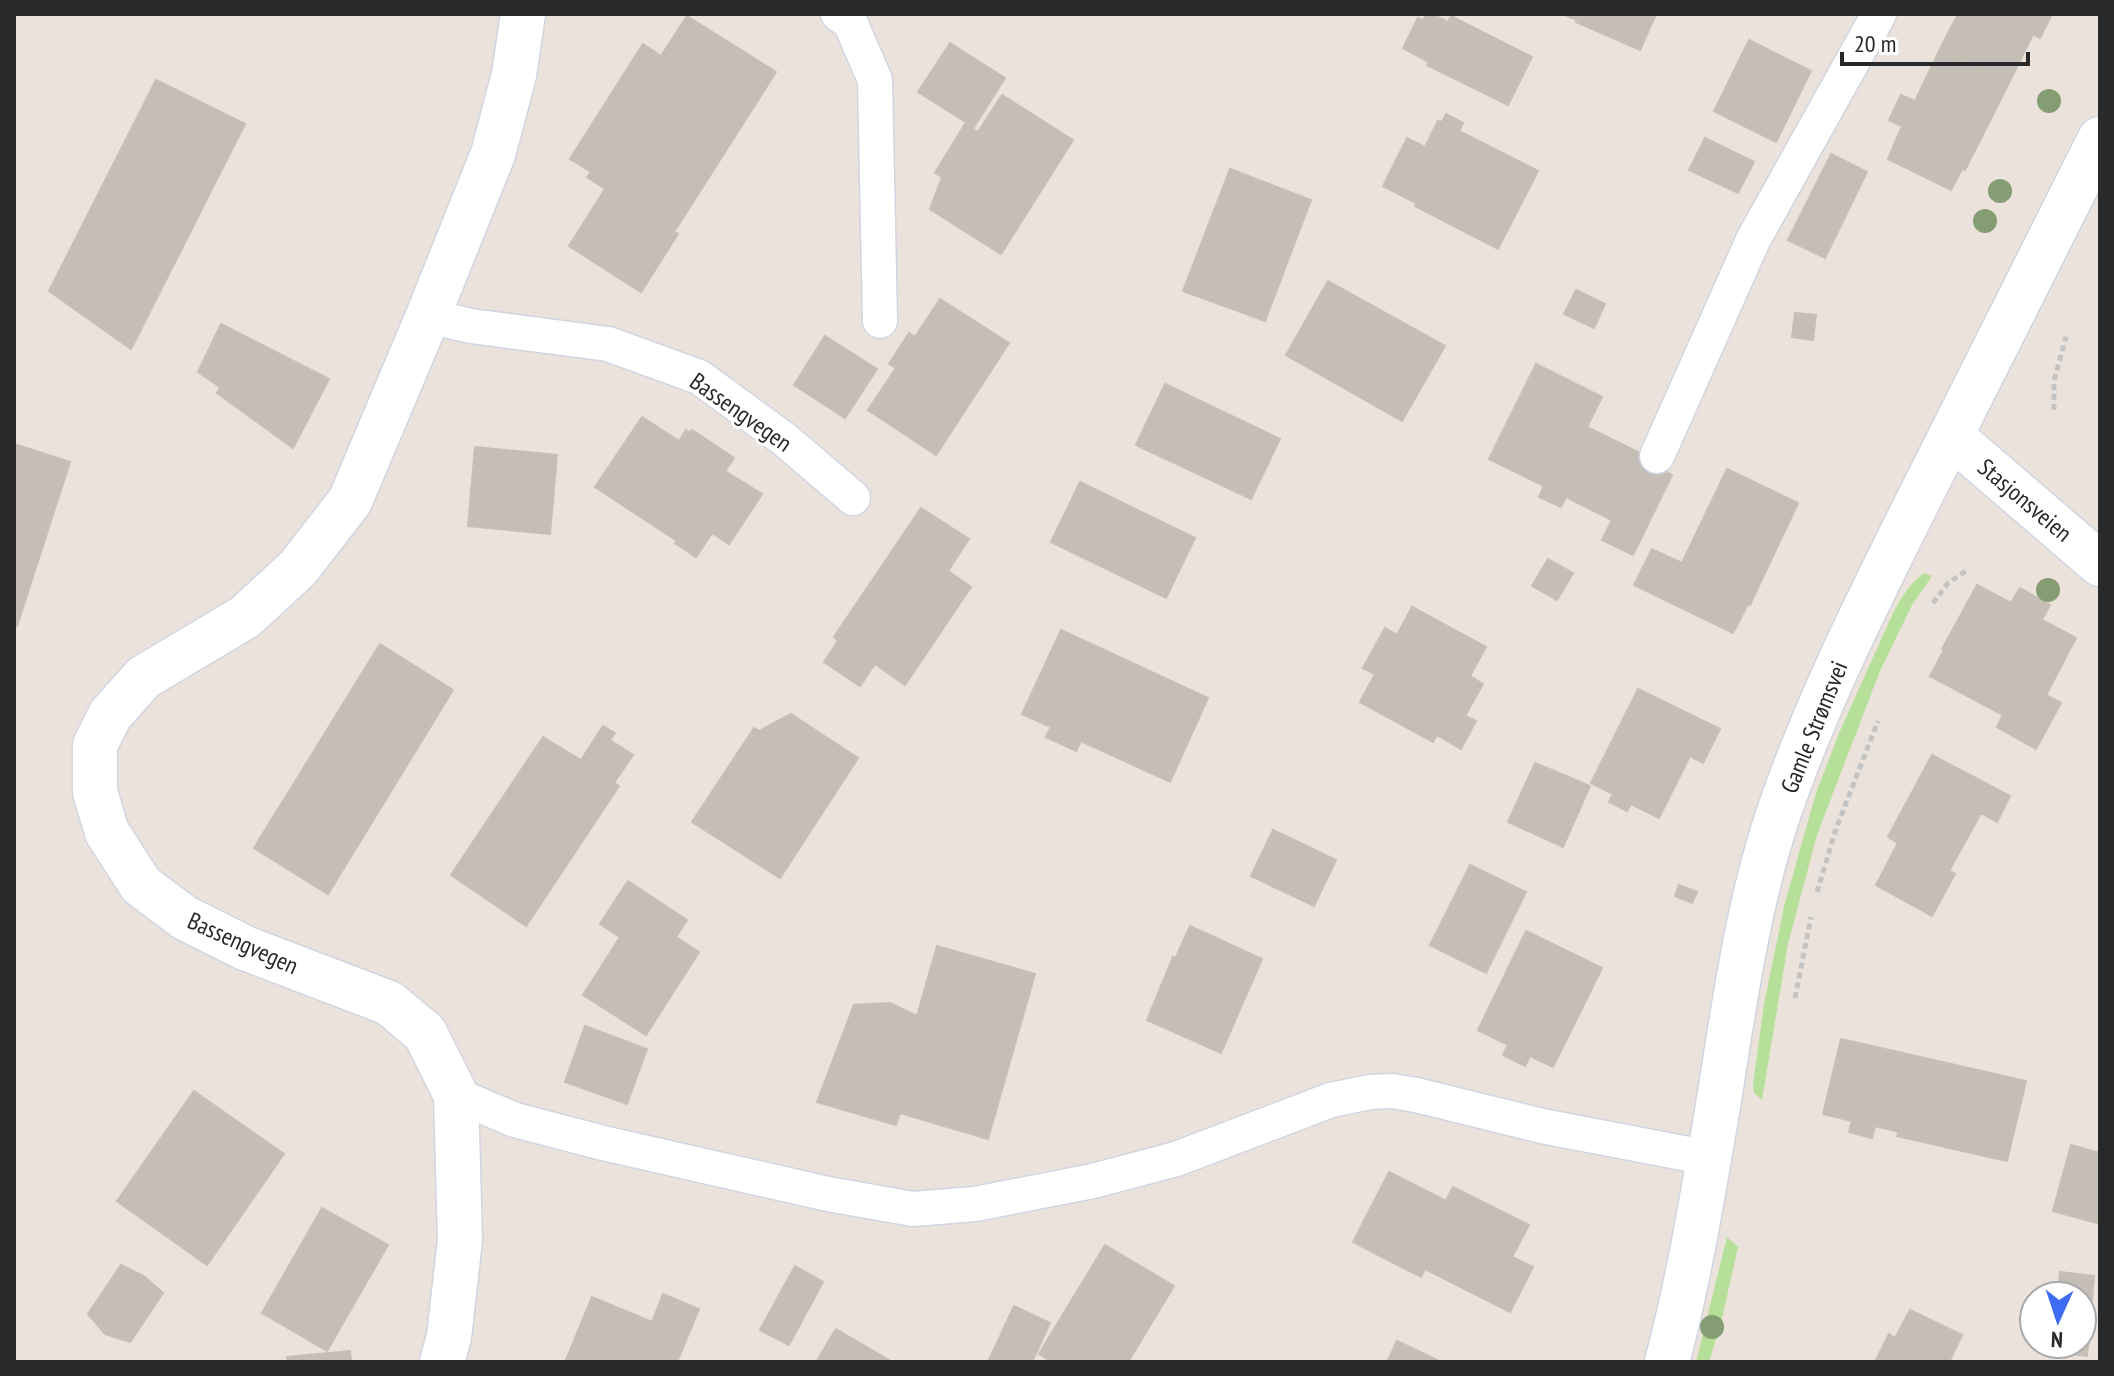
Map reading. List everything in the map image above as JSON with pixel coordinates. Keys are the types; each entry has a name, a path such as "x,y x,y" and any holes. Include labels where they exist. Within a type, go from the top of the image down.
{"street":[{"name":"Bassengvegen","path":"442,1362 449,1337 460,1240 456,1095 425,1033 389,1003 245,948 185,918 141,885 107,832 95,792 95,745 110,715 144,677 245,617 298,568 350,501 493,154 514,75 523,14"},
{"name":"Gamle Strømsvei","path":"1667,1362 1682,1308 1741,962 1776,822 1855,626 2100,139"},
{"name":"Stasjonsveien","path":"1951,436 2100,564"}],"lane":[{"path":"838,14 850,22 875,80 880,321"},
{"path":"1657,456 1753,240 1879,14"},
{"name":"Bassengvegen","path":"428,316 471,326 608,344 699,377 784,439 853,498"},
{"path":"456,1095 515,1120 603,1143 828,1194 913,1209 975,1204 1093,1181 1176,1159 1331,1100 1370,1092 1392,1091 1416,1095 1542,1126 1709,1158"}],"path":[{"path":"2054,410 2054,381 2070,326"},
{"path":"1928,613 1948,583 1966,571"},
{"path":"1794,1002 1814,903 1836,829 1879,719"}],"green space":[{"path":"1924,573 1932,576 1912,605 1880,671 1817,835 1788,944 1762,1100 1754,1093 1753,1085 1764,1004 1784,907 1816,793 1893,613 1906,591"},
{"path":"1727,1237 1738,1247 1721,1323 1709,1362 1696,1362"}],"building":[{"path":"1426,14 1448,22 1451,16 1532,57 1508,105 1427,65 1429,62 1403,48 1418,18 1423,21"},
{"path":"1563,14 1656,14 1640,50"},
{"path":"1958,14 2052,14 2040,38 2033,34 2009,83 1940,49"},
{"path":"687,16 776,72 674,232 678,234 641,292 569,246 605,189 587,177 591,172 570,159 643,44 661,56"},
{"path":"1749,40 1811,71 1776,142 1714,111"},
{"path":"950,43 1005,78 974,127 918,92"},
{"path":"1940,49 2009,83 1965,170 1962,169 1951,190 1888,159 1902,126 1889,120 1901,95 1915,101"},
{"path":"156,80 245,124 131,349 49,291"},
{"path":"1002,95 1073,140 1001,254 930,209 942,177 935,173 965,124 978,132"},
{"path":"1446,114 1463,123 1459,131 1538,171 1498,249 1383,186 1407,138 1425,147 1438,121 1442,122"},
{"path":"1705,138 1754,162 1738,193 1689,170"},
{"path":"1831,154 1867,172 1825,258 1788,240"},
{"path":"1230,169 1311,200 1265,321 1183,291"},
{"path":"1328,281 1445,346 1402,421 1286,355"},
{"path":"1576,290 1605,304 1594,328 1564,314"},
{"path":"940,299 1009,343 936,455 868,410 896,368 889,364 909,333 915,337"},
{"path":"1795,313 1816,315 1813,340 1792,337"},
{"path":"221,324 329,379 293,448 217,393 220,387 198,372"},
{"path":"825,336 877,369 845,418 794,385"},
{"path":"1536,364 1602,397 1587,427 1646,456 1644,460 1672,475 1633,555 1602,540 1612,520 1566,497 1561,507 1539,497 1544,486 1489,459"},
{"path":"1165,384 1280,439 1251,499 1136,445"},
{"path":"642,417 679,441 686,430 690,433 692,430 734,458 725,471 762,494 729,544 712,533 696,557 595,487"},
{"path":"14,444 70,462 17,626 14,625"},
{"path":"475,447 557,455 550,534 468,526"},
{"path":"1727,469 1798,503 1750,605 1733,633 1634,585 1652,549 1682,563"},
{"path":"1080,482 1195,538 1166,598 1051,542"},
{"path":"921,508 969,539 948,571 971,587 905,685 875,664 860,686 824,662 838,641 834,637"},
{"path":"1548,559 1573,573 1557,600 1532,586"},
{"path":"1977,585 2011,603 2020,588 2050,605 2042,620 2076,638 2046,695 2061,703 2036,749 1997,727 2003,715 1930,676"},
{"path":"1412,607 1486,647 1470,676 1483,684 1465,716 1476,721 1461,749 1437,735 1433,742 1360,702 1375,674 1363,668 1385,628 1397,635"},
{"path":"1061,630 1208,698 1170,782 1081,741 1076,751 1046,737 1051,727 1022,714"},
{"path":"380,644 453,690 328,894 254,848"},
{"path":"1638,689 1720,729 1703,763 1690,756 1659,818 1631,804 1627,811 1609,802 1613,794 1591,783"},
{"path":"791,714 858,758 780,878 692,822 754,728 759,731"},
{"path":"603,726 615,733 610,740 633,755 614,783 619,786 526,926 451,875 543,737 581,760"},
{"path":"1932,755 2010,796 1997,822 1981,813 1949,871 1955,874 1932,916 1876,885 1898,843 1888,837"},
{"path":"1535,763 1590,786 1563,847 1508,822"},
{"path":"1273,830 1336,860 1314,906 1251,876"},
{"path":"1470,865 1526,892 1486,973 1430,945"},
{"path":"628,881 687,920 676,937 699,952 646,1035 583,995 620,937 600,924"},
{"path":"1679,885 1697,892 1692,903 1675,896"},
{"path":"1190,926 1262,959 1221,1053 1147,1020 1173,957 1175,959"},
{"path":"1526,931 1602,968 1553,1067 1530,1056 1525,1066 1503,1055 1508,1045 1478,1030"},
{"path":"937,946 1035,974 988,1139 900,1113 896,1125 817,1102 854,1005 890,1003 917,1016"},
{"path":"585,1026 647,1049 627,1104 565,1082"},
{"path":"1841,1039 2026,1081 2007,1161 1897,1136 1899,1132 1875,1126 1872,1138 1849,1132 1852,1121 1823,1114"},
{"path":"194,1091 284,1154 207,1265 117,1201"},
{"path":"2071,1145 2100,1153 2100,1224 2053,1211"},
{"path":"1389,1172 1446,1201 1453,1187 1529,1225 1512,1257 1533,1267 1510,1312 1425,1269 1421,1277 1353,1242"},
{"path":"322,1208 388,1245 327,1351 262,1313"},
{"path":"1105,1245 1174,1286 1128,1362 1052,1362 1039,1354"},
{"path":"121,1265 144,1276 163,1293 130,1342 105,1334 88,1314"},
{"path":"795,1266 823,1282 789,1345 760,1330"},
{"path":"2060,1272 2094,1276 2094,1280 2059,1280"},
{"path":"663,1294 699,1309 677,1362 565,1362 592,1297 652,1322"},
{"path":"1014,1306 1050,1323 1032,1362 988,1362"},
{"path":"1910,1310 1962,1335 1949,1362 1875,1362 1889,1334 1895,1338"},
{"path":"836,1329 892,1362 816,1362"},
{"path":"1397,1341 1441,1362 1387,1362"},
{"path":"350,1351 351,1362 288,1362 287,1357"}]}
